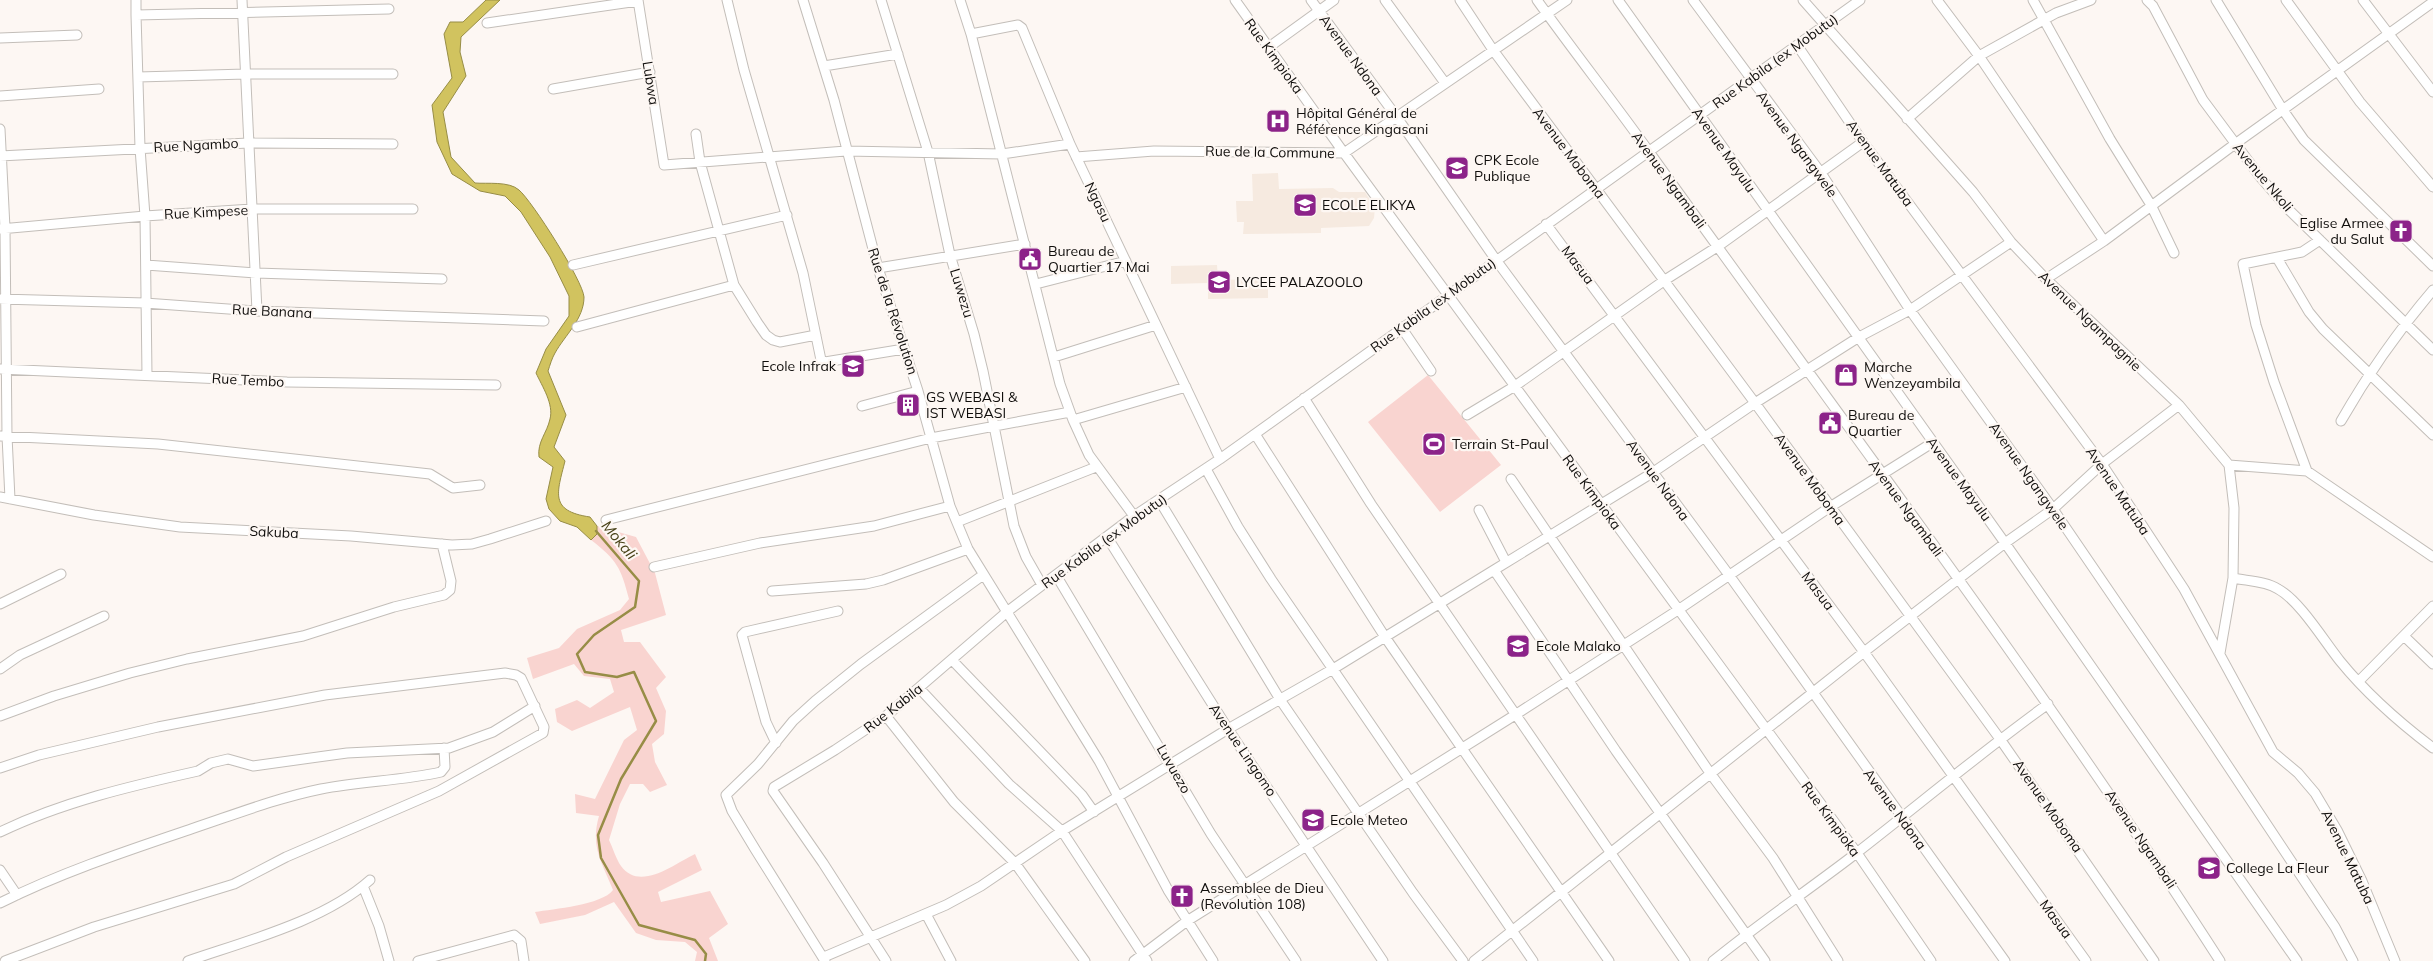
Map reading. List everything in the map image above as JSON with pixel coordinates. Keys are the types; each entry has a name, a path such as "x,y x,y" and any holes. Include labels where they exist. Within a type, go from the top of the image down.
{"street":[{"path":"136,0 140,148 146,265 147,375"},
{"path":"242,0 257,310"},
{"path":"727,0 803,273 822,361 904,349"},
{"name":"Rue de la Révolution","path":"803,0 824,66 878,268 918,391 950,506 968,549 1099,761 1187,921 1213,961"},
{"name":"Luwezu","path":"881,0 928,152 950,255 974,334 1019,541 1042,585"},
{"path":"960,0 971,34 1054,357 1071,416 1096,467 1134,516"},
{"name":"Rue Kimpioka","path":"1235,0 1344,153 1449,293 1856,853 1931,961"},
{"name":"Avenue Ndona","path":"1311,0 1396,116 1496,260 1729,575 2005,961"},
{"path":"1269,48 1334,0"},
{"path":"1385,0 1445,83"},
{"name":"Avenue Moboma","path":"1460,0 1493,50 1755,402 1910,618 2000,738 2154,961"},
{"name":"Avenue Ngambali","path":"1537,0 1808,370 1957,580 2048,704 2143,841 2220,961"},
{"name":"Rue de la Commune","path":"1076,157 1154,151 1344,153 1567,0"},
{"name":"Avenue Mayulu","path":"1618,0 1767,211 1859,337 1932,443 2006,543 2297,961"},
{"name":"Avenue Ngangwele","path":"1693,0 1749,79 1821,173 1910,310 2054,510 2330,919 2353,961"},
{"name":"Avenue Ngampagnie","path":"1803,0 1973,192 2011,242 2046,279 2179,405 2230,465"},
{"name":"Rue Kabila (ex Mobutu)","path":"1008,611 1134,516 1206,469 1401,327 1860,0"},
{"path":"1937,0 1979,56 2104,241"},
{"path":"2033,0 2110,139 2151,205 2174,253"},
{"path":"1907,119 1979,56 2044,19 2091,0"},
{"name":"Avenue Nkoli","path":"2147,0 2153,6 2203,100 2235,144 2288,209 2433,350"},
{"path":"2216,0 2283,110 2314,151 2433,266"},
{"path":"2286,0 2385,132 2433,187"},
{"path":"2363,0 2433,92"},
{"path":"487,24 638,1"},
{"name":"Lubwa","path":"638,1 664,165 700,162"},
{"path":"2046,279 2104,241 2151,205 2433,2"},
{"path":"136,15 389,9"},
{"name":"Ngasu","path":"971,34 1018,25 1025,33 1070,144 1220,459"},
{"path":"0,38 77,35"},
{"name":"Avenue Matuba","path":"1797,45 1863,142 2102,464 2184,590 2276,756 2298,774 2315,793 2337,830 2362,881 2395,961"},
{"path":"824,66 898,54"},
{"path":"553,88 650,72"},
{"path":"138,77 246,74 393,74"},
{"path":"0,96 99,89"},
{"path":"0,128 3,228 3,436 10,499"},
{"path":"696,134 700,162 734,285 756,322 766,335 780,342 816,335"},
{"name":"Rue Ngambo","path":"1,156 248,142 393,144"},
{"path":"1467,415 1515,386 1665,280 1717,247 1863,142"},
{"path":"700,162 846,151 1002,154 1070,144"},
{"name":"Rue Kimpese","path":"3,228 252,209 414,209"},
{"path":"573,265 787,215"},
{"name":"Masua","path":"1546,224 1864,652 1952,778 2086,961"},
{"path":"2307,471 2274,382 2256,325 2243,264 2302,252 2320,240"},
{"path":"983,575 861,664 816,701 799,716 758,764 726,795 732,811 754,849 825,959 872,936 926,914 980,886 1062,831 1228,729 1281,701 1549,537 1706,437 1755,402 1859,337 1910,310 2011,242"},
{"path":"878,268 1025,244"},
{"path":"2277,258 2309,312 2323,329 2433,435"},
{"path":"1036,284 1126,261"},
{"path":"146,265 256,273 442,279"},
{"path":"577,327 734,285"},
{"path":"2341,421 2369,372 2405,322 2433,290"},
{"name":"Rue Banana","path":"3,300 145,303 257,310 544,321"},
{"path":"1054,357 1156,325"},
{"path":"1401,327 1431,371"},
{"name":"Rue Tembo","path":"3,369 287,382 496,385"},
{"path":"606,520 931,438 1071,416 1186,387"},
{"path":"862,406 918,391"},
{"path":"1304,398 1371,504 1685,961"},
{"path":"1474,961 1710,773 1766,731 1812,692 2006,543 2054,510 2102,464 2179,405"},
{"path":"1255,434 1385,637 1609,961"},
{"path":"3,436 158,444 430,474 453,488 480,485"},
{"path":"1134,961 1145,958 1187,921 1246,886 1461,748 1516,715 1678,610 1830,507 1932,443"},
{"path":"2220,653 2233,578 2234,508 2230,465 2307,471 2433,557"},
{"path":"957,522 1096,467"},
{"path":"1206,469 1252,549 1533,961"},
{"path":"1511,480 1625,644 1710,773 1773,858 1838,961"},
{"name":"Sakuba","path":"0,497 94,514 180,526 351,536 442,544 472,544 546,521"},
{"path":"1159,500 1281,701 1358,814 1463,961"},
{"path":"654,567 760,543 874,526 950,506"},
{"path":"1479,510 1506,562"},
{"name":"Avenue Lingomo","path":"1107,537 1228,729 1383,961"},
{"path":"0,716 54,696 130,673 186,658 304,636 394,607 444,595 450,590 451,581 442,544"},
{"path":"772,591 866,584 883,580 968,549"},
{"path":"1494,570 1765,961"},
{"path":"0,604 61,574"},
{"name":"Luvuezo","path":"1056,575 1171,764 1211,834 1296,961"},
{"path":"2233,578 2272,586 2284,593 2359,681 2433,748"},
{"path":"2359,681 2405,637 2433,606"},
{"path":"776,743 766,722 742,635 745,632 838,611"},
{"name":"Rue Kabila","path":"872,936 774,793 774,787 886,716 1008,611"},
{"path":"0,669 20,655 104,616"},
{"path":"2405,637 2433,664"},
{"path":"952,660 1082,795 1094,812"},
{"path":"0,768 39,755 158,727 325,695 411,683 511,674 521,678 543,724 543,733 440,791 286,857 234,884 94,927 5,961"},
{"path":"919,688 1009,784 1062,831 1145,958"},
{"path":"1713,961 1746,934 1798,898 1856,853 2000,738 2048,704"},
{"path":"0,832 22,821 102,795 198,771 211,763 228,758 254,766 346,754 444,748 469,743 493,732 535,706"},
{"path":"886,716 940,786 1015,863 1085,961"},
{"path":"0,903 135,848 277,800 339,786 419,777 440,772 445,767 444,748"},
{"path":"0,870 17,895"},
{"path":"188,961 268,934 337,904 367,883 389,961"},
{"path":"926,914 951,961"},
{"path":"418,961 514,935 521,941 524,961"},
{"path":"872,936 886,961"}],"shaded area":[{"path":"486,0 500,0 461,37 460,52 466,76 443,112 451,157 475,183 504,184 519,190 556,242 581,288 584,297 581,312 555,353 548,371 566,415 554,447 565,461 560,482 559,499 568,510 590,517 597,526 597,534 591,540 577,527 560,521 549,509 546,499 553,467 539,457 539,447 549,424 551,413 547,395 536,373 546,349 569,316 569,296 550,257 521,212 505,196 480,191 452,174 437,142 432,105 452,78 444,34 450,22 463,22"},
{"name":"ECOLE ELIKYA","path":"1278,173 1279,189 1333,188 1339,192 1365,192 1375,208 1374,218 1369,226 1321,228 1321,233 1243,234 1244,222 1237,222 1236,201 1253,201 1252,174"},
{"name":"LYCEE PALAZOOLO","path":"1217,265 1218,280 1268,279 1268,298 1208,299 1208,283 1171,284 1171,266"},
{"name":"Terrain St-Paul","path":"1428,375 1501,465 1440,512 1368,422"},
{"path":"597,526 636,537 655,573 666,615 621,630 624,642 640,642 666,677 656,688 666,711 664,734 652,744 655,762 667,785 650,792 643,784 630,784 620,804 609,840 621,866 629,873 638,876 657,874 695,854 702,870 658,892 661,902 710,891 728,924 709,938 718,961 695,961 697,952 685,942 656,940 636,933 614,902 585,915 540,924 535,912 588,903 607,895 613,890 598,854 596,837 599,816 576,813 575,794 595,799 624,740 637,730 630,707 572,731 557,722 555,709 577,700 590,708 614,692 610,679 584,676 574,664 533,679 527,658 559,648 577,629 620,610 629,599 617,565 607,553 591,540 597,534"}],"waterway":[{"name":"Mokali","path":"596,531 639,581 635,607 594,635 577,654 585,672 617,677 634,672 656,721 621,779 598,835 601,858 639,925 695,940 706,954 705,961"}],"place":[{"name":"Hôpital Général de Référence Kingasani","path":"1278,121"},
{"name":"CPK Ecole Publique","path":"1457,168"},
{"name":"ECOLE ELIKYA","path":"1305,205"},
{"name":"Eglise Armee du Salut","path":"2401,231"},
{"name":"Bureau de Quartier 17 Mai","path":"1030,259"},
{"name":"LYCEE PALAZOOLO","path":"1219,282"},
{"name":"Ecole Infrak","path":"853,366"},
{"name":"Marche Wenzeyambila","path":"1846,375"},
{"name":"GS WEBASI & IST WEBASI","path":"908,405"},
{"name":"Bureau de Quartier","path":"1830,423"},
{"name":"Terrain St-Paul","path":"1434,444"},
{"name":"Ecole Malako","path":"1518,646"},
{"name":"Ecole Meteo","path":"1313,820"},
{"name":"College La Fleur","path":"2209,868"},
{"name":"Assemblee de Dieu (Revolution 108)","path":"1182,896"}]}
